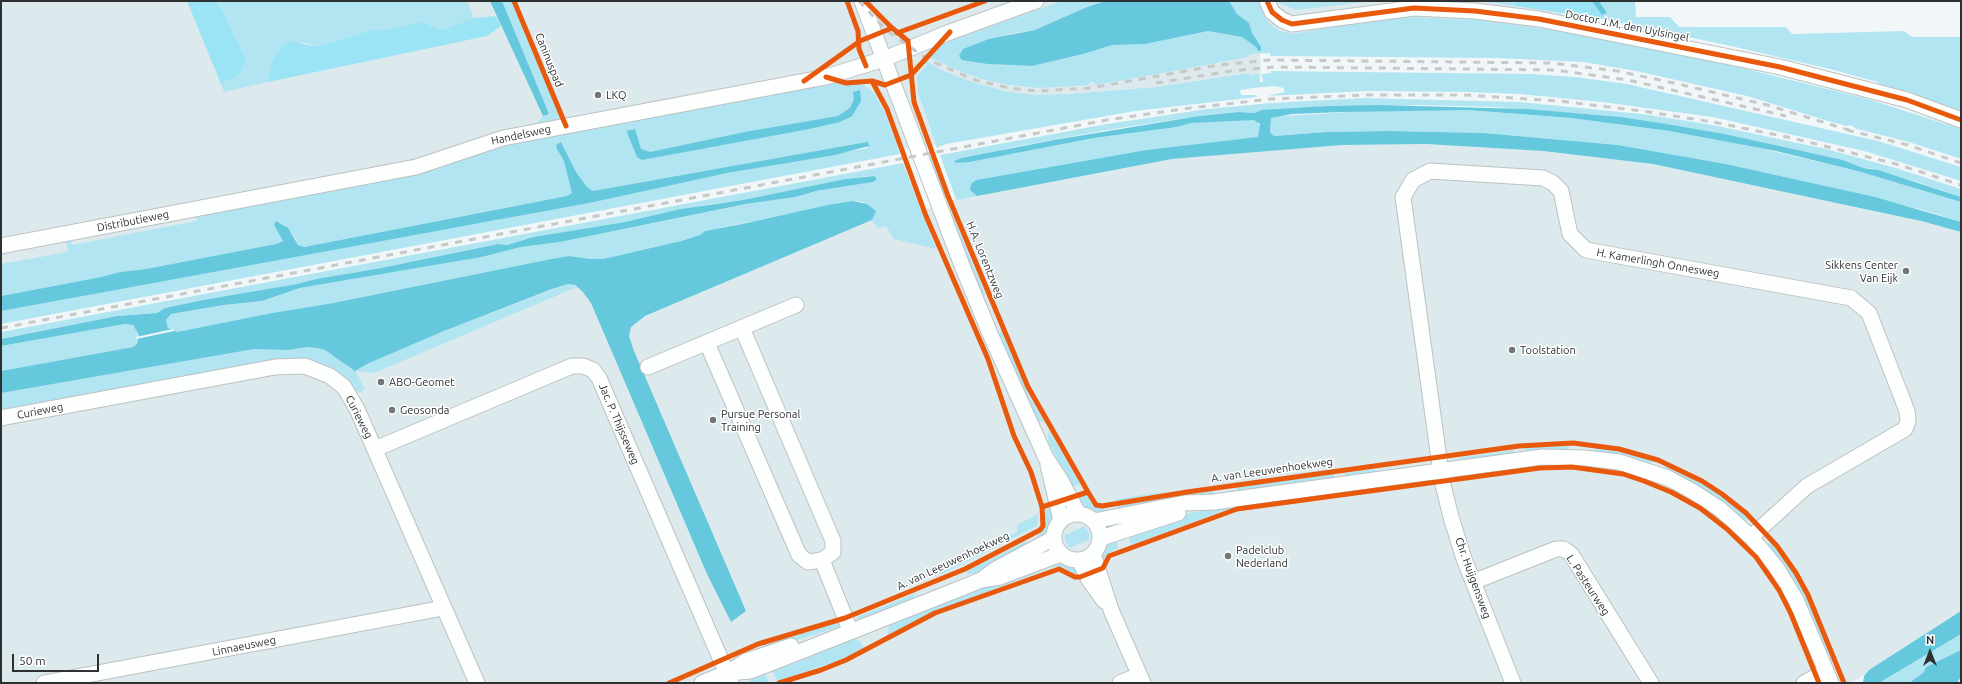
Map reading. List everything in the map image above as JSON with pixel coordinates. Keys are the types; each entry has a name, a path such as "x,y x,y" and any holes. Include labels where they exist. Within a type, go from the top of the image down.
{"street":[{"name":"H.A. Lorentzweg","path":"862,1 964,270 1046,458 1061,520"},
{"name":"Handelsweg","path":"264,196 416,167 503,138 826,77 884,59 950,32 1036,1"},
{"name":"Doctor J.M. den Uylsingel","path":"1267,1 1272,12 1282,20 1292,24 1414,8 1475,11 1539,19 1780,66 1907,100 1961,120"},
{"name":"H. Kamerlingh Onnesweg","path":"1441,471 1403,197 1413,180 1430,172 1543,178 1553,183 1561,192 1570,234 1586,250 1851,298 1869,313 1907,412 1908,421 1905,429 1807,486 1756,532"},
{"name":"Distributieweg","path":"1,246 264,196"},
{"path":"648,367 796,305"},
{"path":"707,342 799,555 808,562 822,560 833,552 833,541 742,328"},
{"name":"Curieweg","path":"1,418 275,367 304,366 330,376 344,387 357,409 477,683"},
{"name":"Jac. P. Thijsseweg","path":"375,449 572,366 583,366 593,370 599,378 729,678"},
{"path":"1094,521 1185,503 1214,502 1542,457 1591,458 1619,462 1668,478 1692,491 1756,532 1788,586 1806,623 1828,677 1804,683"},
{"name":"H.A. Lorentzweg","path":"1046,458 1060,479 1078,513"},
{"name":"Chr. Huijgensweg","path":"1441,471 1451,517 1473,582 1513,683"},
{"path":"1101,538 1214,502"},
{"path":"1078,513 1087,515 1094,521 1099,529 1101,538 1098,547 1093,554 1079,560 1069,558 1062,554 1056,546 1054,538 1056,528 1061,520 1068,515 1078,513"},
{"path":"981,580 996,568 1054,538"},
{"name":"L. Pasteurweg","path":"1473,582 1556,549 1564,550 1570,554 1652,683"},
{"path":"702,683 729,678 746,661 762,655 826,635 850,630 981,580 1000,578 1062,554"},
{"path":"1093,554 1111,610 1141,679 1120,683"},
{"path":"822,560 850,630"},
{"path":"1079,560 1089,580 1111,610"},
{"name":"Linnaeusweg","path":"44,683 443,608"}],"shaded area":[{"path":"1,1 1562,1 1564,50 1260,45 1261,79 1030,108 937,145 892,150 869,146 131,271 1,296"},
{"path":"187,1 217,1 246,60 241,71 234,77 221,84"},
{"path":"218,1 467,1 474,18 441,30 421,22 386,30 372,30 316,47 302,42 272,61 268,82 224,92 221,84 234,77 222,12"},
{"path":"490,1 502,1 549,114 543,116"},
{"path":"502,1 512,1 561,119 537,123 543,116 549,114"},
{"path":"1062,1 1106,1 1087,7 1035,30 1014,33 968,47 995,65 1032,66 1083,54 1112,45 1145,44 1208,31 1242,37 1256,47 1257,51 1259,43 1252,33 1249,23 1237,14 1229,1 1259,1 1267,20 1271,25 1280,31 1292,34 1374,20 1405,17 1479,20 1554,30 1605,39 1722,63 1868,99 1961,129 1961,159 1909,142 1857,129 1850,125 1847,126 1828,121 1747,96 1636,71 1583,62 1495,58 1270,56 1270,53 1249,54 1249,57 1095,85 1094,82 1090,82 1089,85 1039,88 1010,85 985,80 959,71 929,57 938,47 945,43"},
{"path":"1106,1 1229,1 1237,14 1249,23 1252,33 1261,47 1261,51 1258,51 1256,47 1242,37 1208,31 1145,44 1112,45 1083,54 1032,66 988,64 962,60 959,56 963,49 989,39 1035,30 1087,7"},
{"path":"1278,1 1373,1 1296,10 1279,3"},
{"path":"1478,1 1514,1 1515,6"},
{"path":"1514,1 1592,1 1603,15 1602,19 1515,6"},
{"path":"1592,1 1599,1 1607,13 1602,15"},
{"path":"1599,1 1635,1 1636,17 1670,17 1679,27 1786,27 1792,34 1904,31 1912,37 1961,37 1961,111 1883,87 1877,82 1834,70 1731,46 1602,19 1603,15 1607,13"},
{"path":"496,16 501,26 487,36 268,82 272,61 282,46 290,41 316,47 372,30 386,30 421,22 441,30 474,18"},
{"path":"926,61 941,70 975,83 1008,92 1038,95 1157,87 1250,73 1250,75 1259,74 1260,82 1263,82 1262,74 1271,73 1271,71 1532,74 1575,77 1627,84 1878,141 1961,167 1961,181 1864,151 1713,117 1602,102 1519,94 1466,92 1367,91 1268,96 1284,92 1284,88 1274,86 1253,88 1240,90 1241,95 1256,95 1257,97 1135,111 946,144 937,148 918,92 917,76 927,65 924,63"},
{"path":"835,83 862,84 874,93 885,113 900,154 1,324 1,311 291,256 497,220 727,173 868,148 865,143 861,143 593,191 587,187 576,172 562,143 557,149 564,161 571,186 572,193 567,196 304,247 298,245 295,237 284,225 276,221 275,228 281,235 283,241 276,244 146,269 120,272 1,296 1,264 68,252 66,241 71,240 72,245 197,221 196,216 438,169 479,153 521,142"},
{"path":"860,90 861,101 852,116 840,122 642,160 637,157 627,131 635,129 641,149 650,152 745,132 838,116 850,108 854,99 853,92"},
{"path":"1365,98 1519,102 1642,114 1713,125 1826,149 1896,168 1961,189 1961,197 1917,182 1869,168 1863,168 1843,160 1725,134 1621,117 1496,107 1419,105 1327,106 1255,113 1239,112 1199,116 1107,130 1015,147 954,162 970,162 1094,138 1177,127 1191,123 1246,119 1256,120 1260,126 1259,137 1254,138 1146,150 976,180 971,190 977,196 958,200 956,199 940,155 1107,124 1207,109 1271,103"},
{"path":"1379,105 1527,109 1621,117 1660,123 1725,134 1843,160 1863,168 1878,170 1961,197 1961,202 1861,172 1776,151 1669,131 1571,118 1467,110 1292,114 1271,118 1270,132 1274,136 1326,132 1390,131 1484,133 1618,145 1726,164 1875,197 1961,222 1961,232 1921,221 1653,164 1543,151 1426,144 1342,145 1172,159 977,196 970,190 971,184 976,180 1146,150 1258,137 1260,124 1254,120 1191,123 1177,127 1094,138 970,162 956,163 954,161 962,158 1054,140 1199,116 1239,112 1255,113 1262,110 1327,106"},
{"path":"1385,110 1467,110 1571,118 1669,131 1760,148 1861,172 1961,202 1961,222 1923,210 1834,188 1726,164 1618,145 1484,133 1390,131 1326,132 1274,136 1270,132 1271,118 1281,116"},
{"path":"561,142 576,172 587,187 593,191 861,143 868,142 869,146 835,155 727,173 589,203 1,311 1,296 120,272 146,269 276,244 283,241 274,225 276,221 288,228 298,245 304,247 567,196 572,193 564,161 556,145"},
{"path":"1426,144 1543,151 1653,164 1921,221 1961,232 1961,613 1851,683 1,683 1,389 581,271 645,316 872,220 905,216 956,199 1172,159 1342,145"},
{"path":"931,156 947,199 942,197 927,157"},
{"path":"903,163 936,249 894,239 886,226 877,228 872,220 874,213 863,202 852,201 705,231 700,235 681,241 603,259 569,256 551,259 333,303 272,313 177,332 168,328 166,320 171,314 224,305 262,301 300,288 482,257 521,247 560,242 747,204 796,197 816,191 873,182 874,176 869,176 845,179 743,200 704,205 625,222 533,237 507,245 498,244 381,268 316,279 247,294 198,301 165,308 157,313 117,316 1,339 1,332"},
{"path":"874,176 877,179 873,182 816,191 796,197 746,204 560,242 521,247 482,257 300,288 262,301 224,305 171,314 166,320 168,328 177,332 272,313 333,303 551,259 569,256 603,259 681,241 700,235 705,231 828,205 852,201 867,204 876,211 872,220 645,316 631,327 629,336 634,351 746,611 731,622 707,574 591,303 582,291 575,285 568,284 552,289 444,331 369,363 355,371 325,350 317,348 308,347 288,350 254,349 1,393 1,371 133,347 137,344 139,335 133,325 125,324 1,346 1,339 117,316 157,313 165,308 198,301 297,284 498,244 507,245 533,237 625,222 681,209 743,200 845,179"},
{"path":"953,215 986,296 981,294 966,258 951,216"},
{"path":"568,284 577,287 374,373 356,371 369,363 444,331"},
{"path":"125,324 133,325 139,335 137,344 133,347 1,371 1,346"},
{"path":"1001,330 1029,396 1045,422 1037,421 999,335"},
{"path":"308,347 317,348 325,350 356,371 365,390 360,392 354,391 326,367 1,412 1,393 254,349 288,350"},
{"path":"1050,432 1080,484 1071,487 1048,441 1048,434"},
{"path":"1569,445 1569,448 1566,450 1528,453 1524,448"},
{"path":"1593,447 1636,455 1654,462 1648,464 1596,452"},
{"path":"1514,450 1513,454 1465,460 1457,459 1458,458"},
{"path":"1666,466 1708,487 1738,509 1748,520 1742,519 1728,507 1669,472 1665,467"},
{"path":"1375,469 1376,473 1345,477 1344,473"},
{"path":"1334,474 1334,479 1237,492 1236,487"},
{"path":"1213,490 1213,495 1187,499 1187,494"},
{"path":"1165,493 1117,501 1116,499"},
{"path":"1086,495 1093,505 1105,509 1108,512 1096,513 1085,507 1077,498"},
{"path":"1170,497 1170,501 1119,511 1117,505"},
{"path":"1242,504 1242,506 1225,510 1131,545 1127,532 1184,514"},
{"path":"1052,506 1053,515 1048,529 1038,539 1038,535 1044,528 1045,510"},
{"path":"1038,514 1037,526 940,575 936,567 1017,532 1017,525"},
{"path":"1084,526 1089,532 1089,540 1070,548 1064,536"},
{"path":"1116,537 1118,548 1106,555 1102,562 1102,553 1105,547"},
{"path":"1026,541 1028,546 974,576 973,573 968,575 967,571"},
{"path":"1770,542 1785,560 1799,582 1818,623 1832,662 1829,663 1768,545"},
{"path":"1061,562 1072,567 1080,574 1074,574 1063,567 1053,567 1049,563"},
{"path":"1038,566 1040,572 933,612 888,636 889,623"},
{"path":"916,593 913,599 859,619 855,618"},
{"path":"1961,611 1961,634 1879,683 1863,683 1864,676 1869,670"},
{"path":"840,622 839,627 765,650 763,645"},
{"path":"1961,634 1961,650 1926,667 1923,673 1909,683 1879,683"},
{"path":"853,637 861,642 864,648 840,660 777,681 773,671 811,657 809,652"},
{"path":"1961,650 1961,677 1957,683 1909,683 1923,673 1926,667"},
{"path":"763,670 769,683 748,683 757,673"}],"pier":[{"path":"173,329 174,331 136,339 136,337"}],"railway":[{"path":"859,1 887,31 929,60 975,80 1009,88 1038,91 1091,88 1219,65 1269,60 1552,63 1617,71 1674,83 1767,105 1852,131"},
{"path":"1156,83 1231,71 1274,67 1555,70 1628,80 1786,116"},
{"path":"1,328 1107,120 1190,108 1271,99 1366,95 1466,95 1559,101 1642,111 1713,122 1792,138 1896,164 1961,185"},
{"path":"1847,130 1908,145 1961,163"}],"cycle path":[{"name":"Caninuspad","path":"514,1 566,126"},
{"path":"847,1 858,31 859,49 866,66"},
{"path":"865,1 891,27 908,41 914,102 948,196 1028,387 1088,492"},
{"path":"897,33 985,1"},
{"path":"1267,1 1272,12 1282,20 1292,24 1414,8 1475,11 1539,19 1780,67 1907,100 1961,120"},
{"path":"804,81 860,41 892,28"},
{"path":"826,77 846,83 872,81 885,85 911,75 950,32"},
{"path":"872,81 887,109 926,216 988,359 1014,436 1031,472 1042,507"},
{"name":"A. van Leeuwenhoekweg","path":"669,683 758,644 845,618 965,569 1040,530 1043,526 1042,507 1088,492 1096,505 1102,506 1187,492 1519,446 1573,443 1619,449 1658,460 1702,481 1722,494 1746,513 1777,546 1796,573 1808,595 1844,683"},
{"path":"779,683 821,670 846,660 935,613 1059,569 1075,577 1080,577 1103,568 1109,556 1237,509 1540,468 1572,467 1623,474 1644,481 1671,492 1700,508 1727,529 1756,557 1779,590 1791,614 1819,683"}],"place":[{"name":"LKQ","path":"598,95"},
{"name":"Sikkens Center Van Eijk","path":"1906,271"},
{"name":"Toolstation","path":"1512,350"},
{"name":"ABO-Geomet","path":"381,382"},
{"name":"Geosonda","path":"392,410"},
{"name":"Pursue Personal Training","path":"713,420"},
{"name":"Padelclub Nederland","path":"1228,556"}]}
